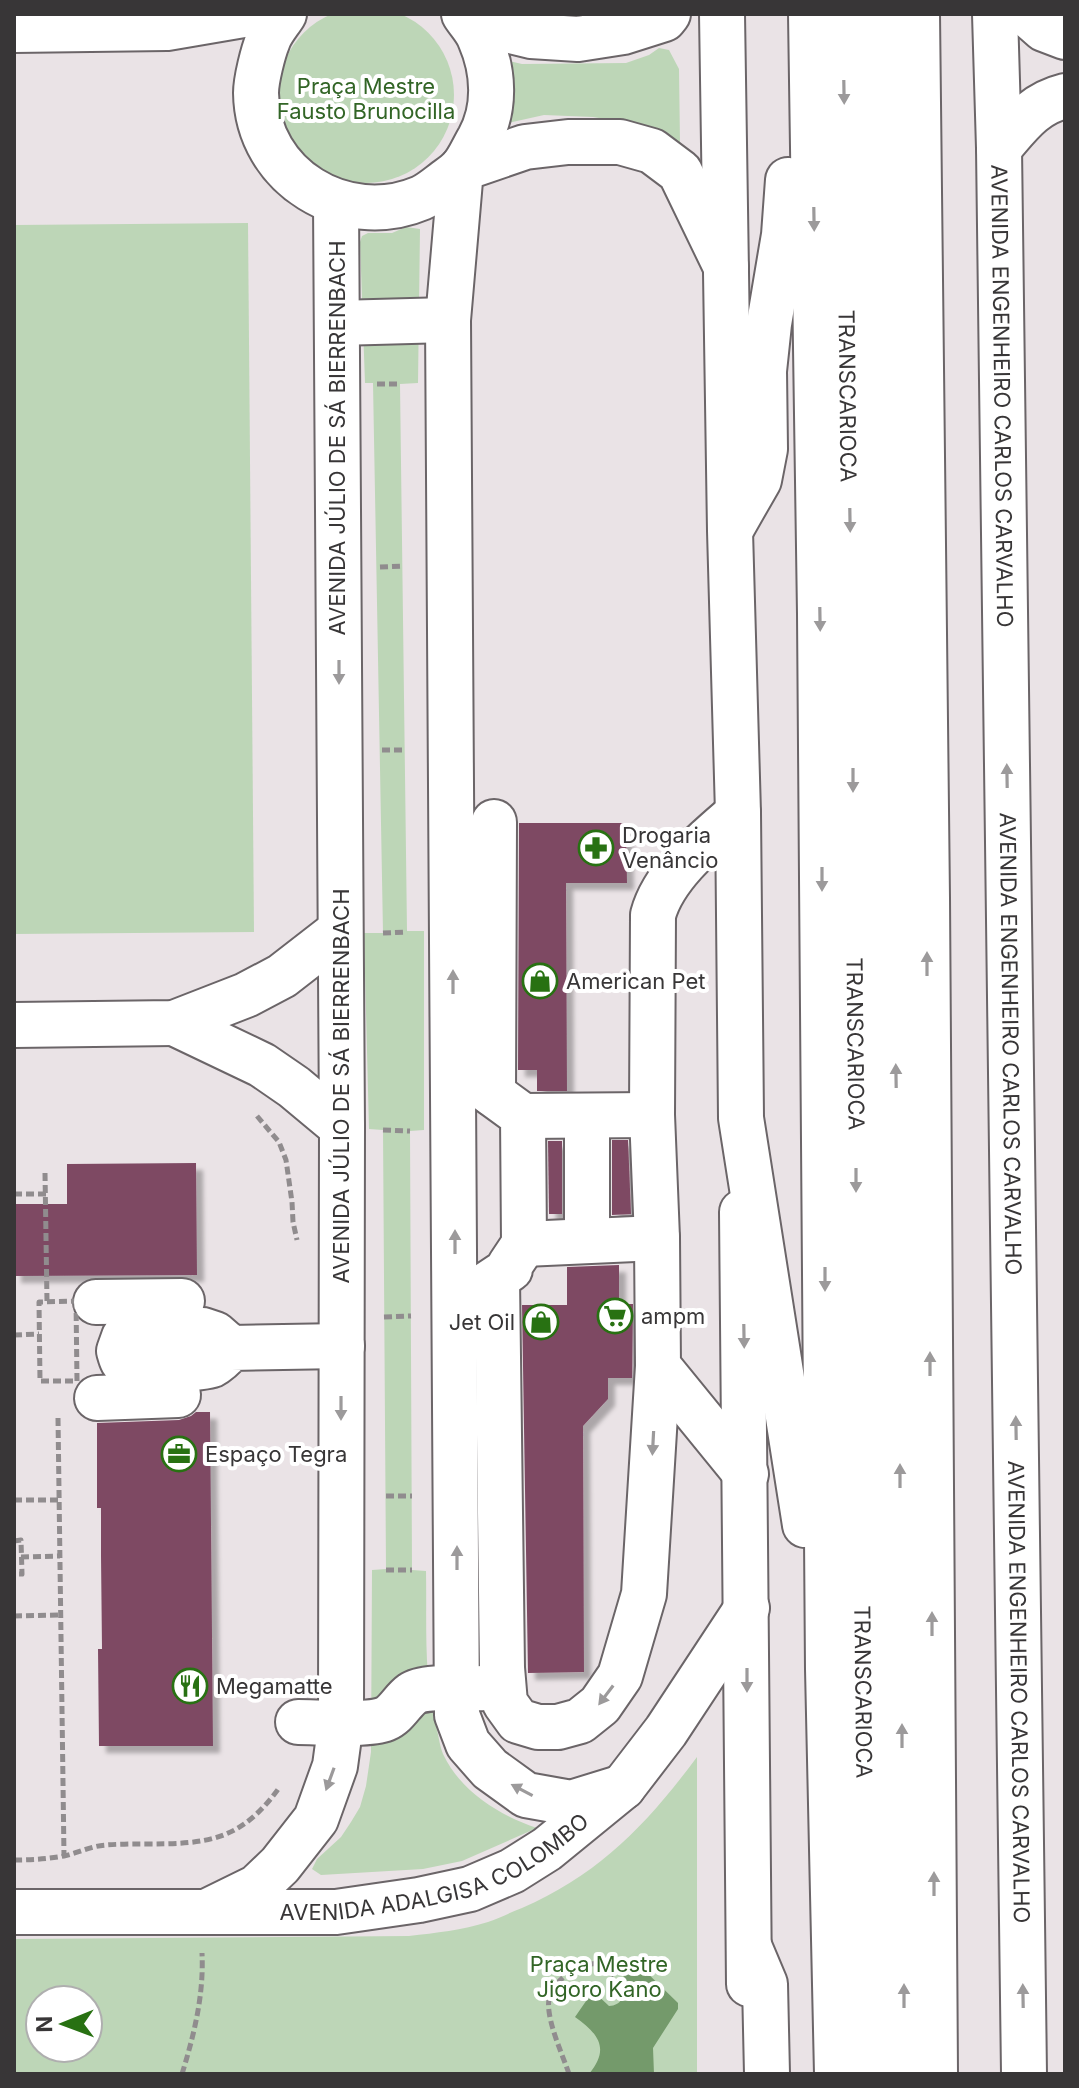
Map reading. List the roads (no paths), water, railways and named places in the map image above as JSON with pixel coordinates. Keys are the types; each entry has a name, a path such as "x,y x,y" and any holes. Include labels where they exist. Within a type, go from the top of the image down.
{"main road":[{"path":"14,30 67,22 167,28 249,14"},
{"path":"284,14 268,39 256,91 259,121 271,149 288,172 310,190 336,202 365,208 395,206 424,197 461,169 525,147 568,142 620,142 652,151 680,172 726,267"},
{"path":"466,14 531,36 578,39 623,32 664,19 668,14"},
{"path":"466,14 485,51 491,97 485,128 461,169 448,320 457,1715 468,1744 490,1769 526,1795 571,1803 623,1787"},
{"path":"722,14 738,813 750,2074"},
{"path":"811,14 820,614 828,1669 837,2074"},
{"name":"TRANSCARIOCA","path":"843,14 868,2074"},
{"name":"TRANSCARIOCA","path":"884,14 905,2074"},
{"path":"917,14 927,882 935,2074"},
{"name":"AVENIDA ENGENHEIRO CARLOS CARVALHO","path":"995,14 1024,2074"},
{"path":"1027,14 1044,29 1065,37"},
{"path":"730,531 759,480 765,449 764,371 769,324 784,235 790,170 812,85"},
{"path":"999,148 1032,110 1065,96"},
{"name":"AVENIDA JÚLIO DE SÁ BIERRENBACH","path":"204,1930 280,1865 316,1819 335,1766 341,1722 342,1346 362,1129 340,931 336,202"},
{"path":"337,323 448,320"},
{"path":"497,1279 505,1703 518,1721 538,1727 558,1727 580,1721 600,1705 620,1676 644,1594 658,1366 652,1115 653,915 662,892 697,849 738,813"},
{"path":"455,1304 510,1269 524,1244 508,1105 494,822"},
{"path":"14,1025 174,1023 246,995 282,976 340,931"},
{"path":"174,1023 262,1065 362,1129"},
{"path":"453,1065 508,1105 587,1116 652,1115"},
{"path":"587,1116 587,1241"},
{"path":"741,1118 828,1669"},
{"path":"524,1244 657,1238"},
{"path":"71,1401 217,1394 226,1385 224,1345 214,1306 207,1300 76,1302"},
{"path":"224,1345 342,1346"},
{"path":"658,1366 746,1474"},
{"name":"AVENIDA ADALGISA COLOMBO","path":"14,1912 204,1930 419,1900 470,1889 512,1871 547,1849 623,1787 666,1731 747,1608"},
{"path":"298,1722 371,1722 385,1719 414,1692 504,1688"},
{"path":"749,1946 765,1984 767,2074"}],"place":[{"name":"Drogaria Venâncio","path":"596,848"},
{"name":"American Pet","path":"540,981"},
{"name":"ampm","path":"615,1316"},
{"name":"Jet Oil","path":"541,1322"},
{"name":"Espaço Tegra","path":"179,1454"},
{"name":"Megamatte","path":"190,1686"}],"park label":[{"name":"Praça Mestre Fausto Brunocilla","path":"366,98"},
{"name":"Praça Mestre Jigoro Kano","path":"599,1976"}]}
